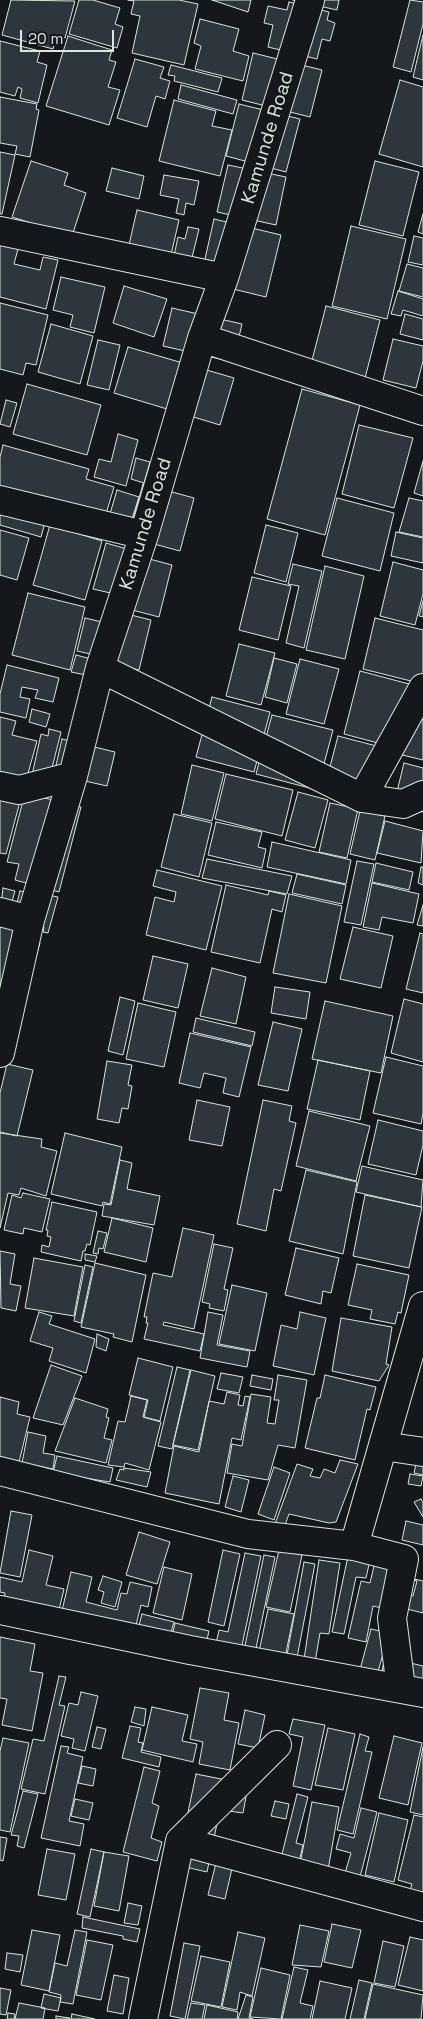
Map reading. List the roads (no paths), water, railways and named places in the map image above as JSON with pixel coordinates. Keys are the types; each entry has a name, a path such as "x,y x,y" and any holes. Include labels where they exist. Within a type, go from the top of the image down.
{"street":[{"name":"Kamunde Road","path":"0,1053 30,920 73,776 100,668 144,535 202,338 224,278 310,0"},
{"path":"0,231 224,278"},
{"path":"202,338 423,411"},
{"path":"0,500 144,535"},
{"path":"100,668 362,798 403,804 423,795"},
{"path":"362,798 423,688"},
{"path":"0,786 19,790 73,776"},
{"path":"0,912 30,920"},
{"path":"354,1546 423,1306"},
{"path":"383,1446 423,1452"},
{"path":"0,1471 248,1534 354,1546 414,1561 392,1618 412,1690 190,1650 0,1610"},
{"path":"143,2019 180,1841 276,1745"},
{"path":"180,1841 423,1907"}]}
